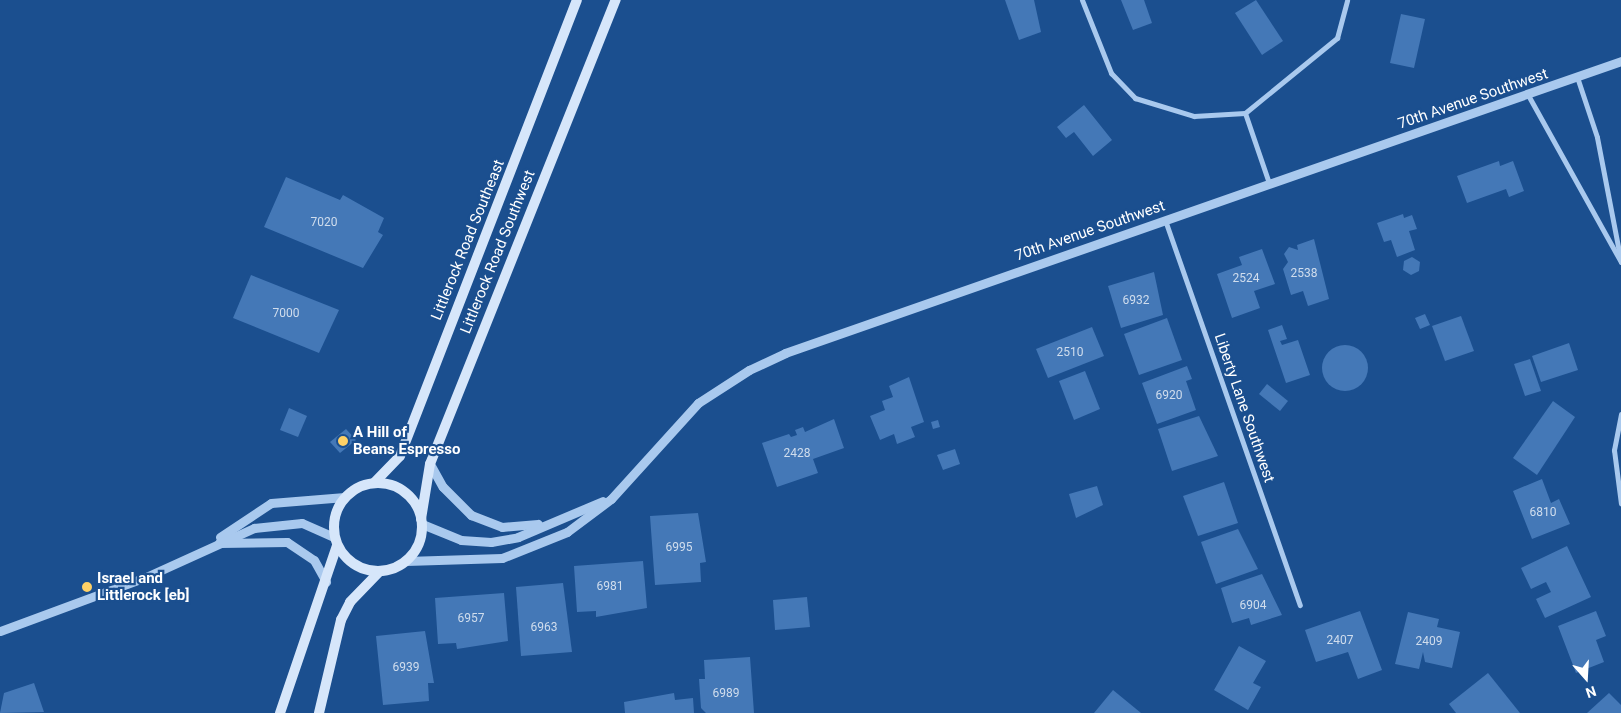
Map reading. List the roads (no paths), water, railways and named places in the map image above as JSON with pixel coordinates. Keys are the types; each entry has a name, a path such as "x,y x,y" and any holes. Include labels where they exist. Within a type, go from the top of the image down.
{"main road":[{"name":"Littlerock Road Southeast","path":"374,483 400,456 577,0"},
{"name":"Littlerock Road Southwest","path":"421,522 430,464 616,0"},
{"path":"280,713 326,582 336,541 335,516 345,497 374,483 404,492 421,522 421,538 406,561 380,571 350,602 341,620 319,713"},
{"path":"336,541 355,565 380,571"}],"street":[{"path":"1082,0 1111,73 1135,98 1194,116 1245,113 1337,38 1347,0"},
{"name":"70th Avenue Southwest","path":"406,561 502,558 567,532 611,499 698,404 749,370 1164,220 1528,95 1621,60"},
{"path":"1577,77 1597,137 1621,263"},
{"path":"1528,95 1621,263"},
{"path":"1245,113 1269,183"},
{"name":"Liberty Lane Southwest","path":"1164,220 1300,605"},
{"path":"1621,414 1614,450 1621,504"},
{"path":"430,464 443,488 472,515 502,527 541,524"},
{"path":"212,544 271,503 345,497"},
{"name":"70th Avenue Southwest","path":"421,522 476,542 518,537 541,524 611,499"},
{"path":"0,631 146,577 212,544 275,522 302,523 336,541"},
{"path":"212,544 287,542 314,560 326,582"}],"place":[{"name":"A Hill of Beans Espresso","path":"343,441"},
{"name":"Israel and Littlerock [eb]","path":"87,587"}]}
